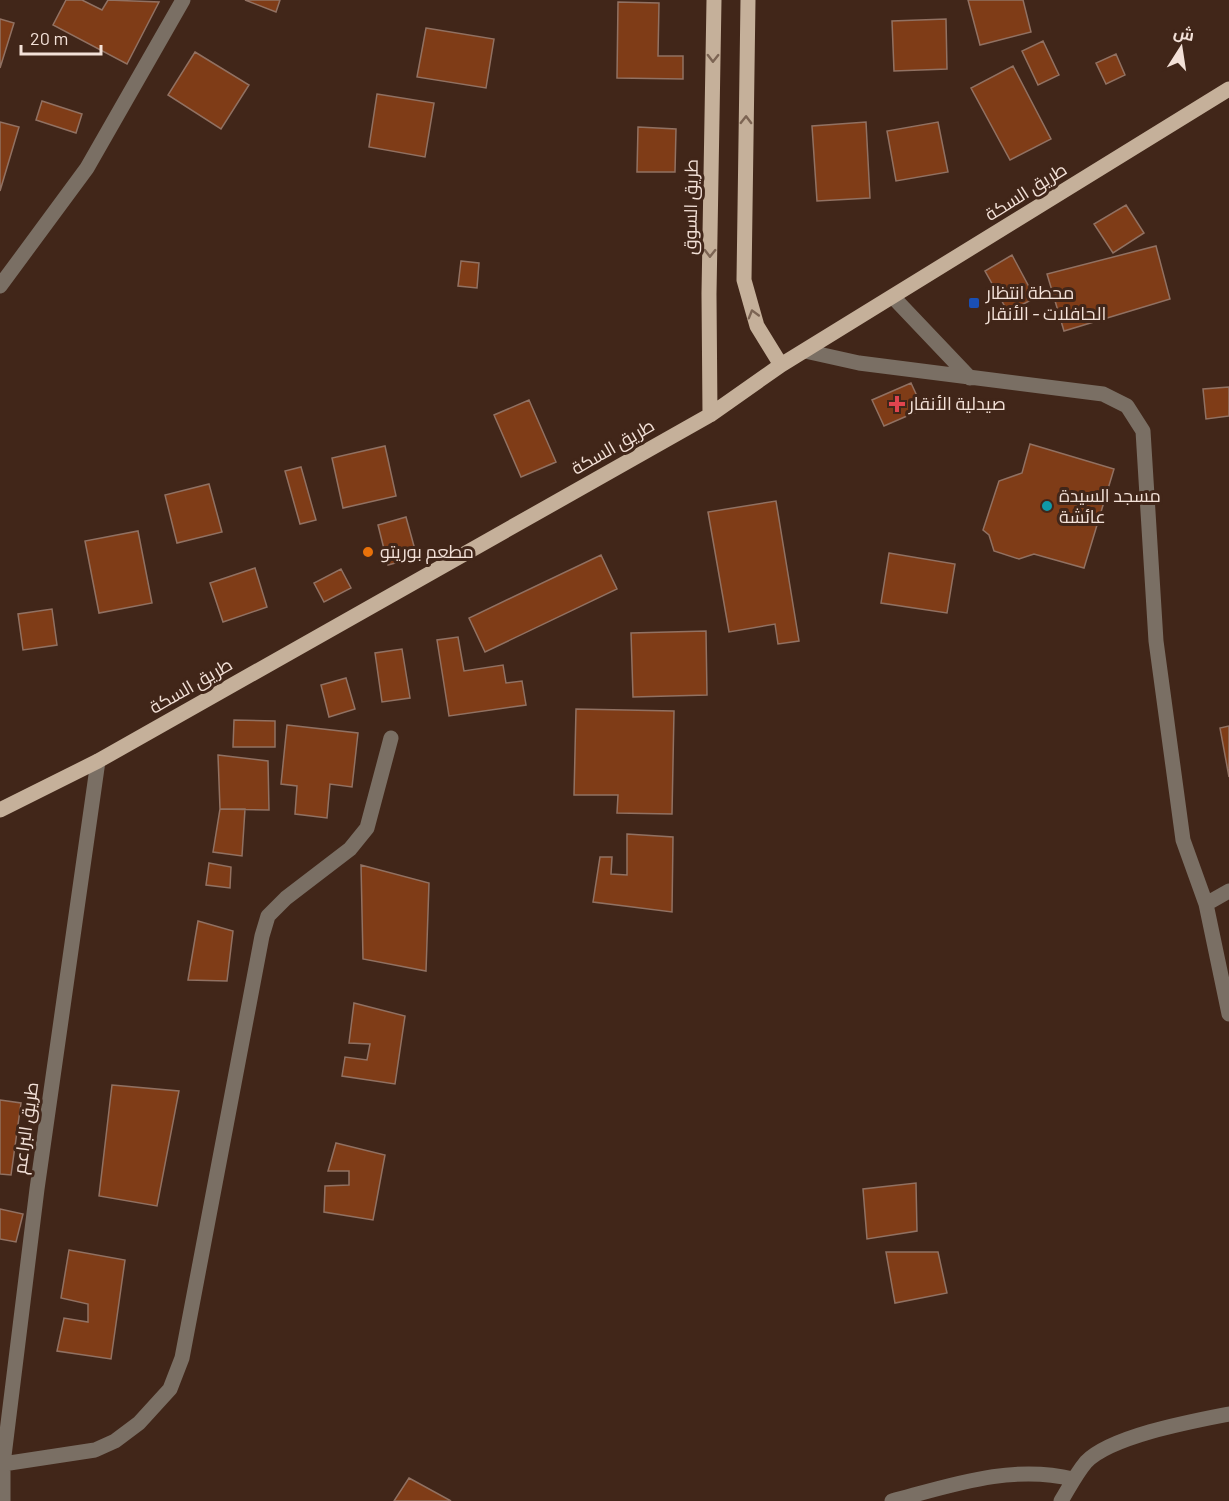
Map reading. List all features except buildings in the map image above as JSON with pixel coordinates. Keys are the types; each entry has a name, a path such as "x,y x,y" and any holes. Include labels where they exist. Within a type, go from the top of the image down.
{"main road":[{"name":"طريق السوق","path":"710,415 709,294 714,0"},
{"path":"748,0 744,280 757,326 781,365"},
{"name":"طريق السكة","path":"0,810 98,761 710,415 781,365 1229,89"}],"street":[{"path":"0,286 87,168 183,0"},
{"path":"893,297 970,378"},
{"path":"805,351 859,363 1103,394 1127,406 1143,431 1156,640 1183,840 1206,904 1229,1014"},
{"path":"3,1464 95,1450 115,1441 139,1423 170,1389 182,1358 262,936 268,916 286,898 350,849 367,828 391,738"},
{"name":"طريق البراعم","path":"3,1501 3,1464 37,1188 98,761"},
{"path":"1206,904 1229,891"},
{"path":"1061,1501 1073,1479 1088,1461 1123,1442 1146,1433 1229,1414"},
{"path":"892,1501 1015,1473 1049,1473 1073,1479"}],"place":[{"name":"محطة انتظار الحافلات - الأنقار","path":"974,303"},
{"name":"صيدلية الأنقار","path":"897,404"},
{"name":"مسجد السيدة عائشة","path":"1047,506"},
{"name":"مطعم بوريتو","path":"368,552"}]}
